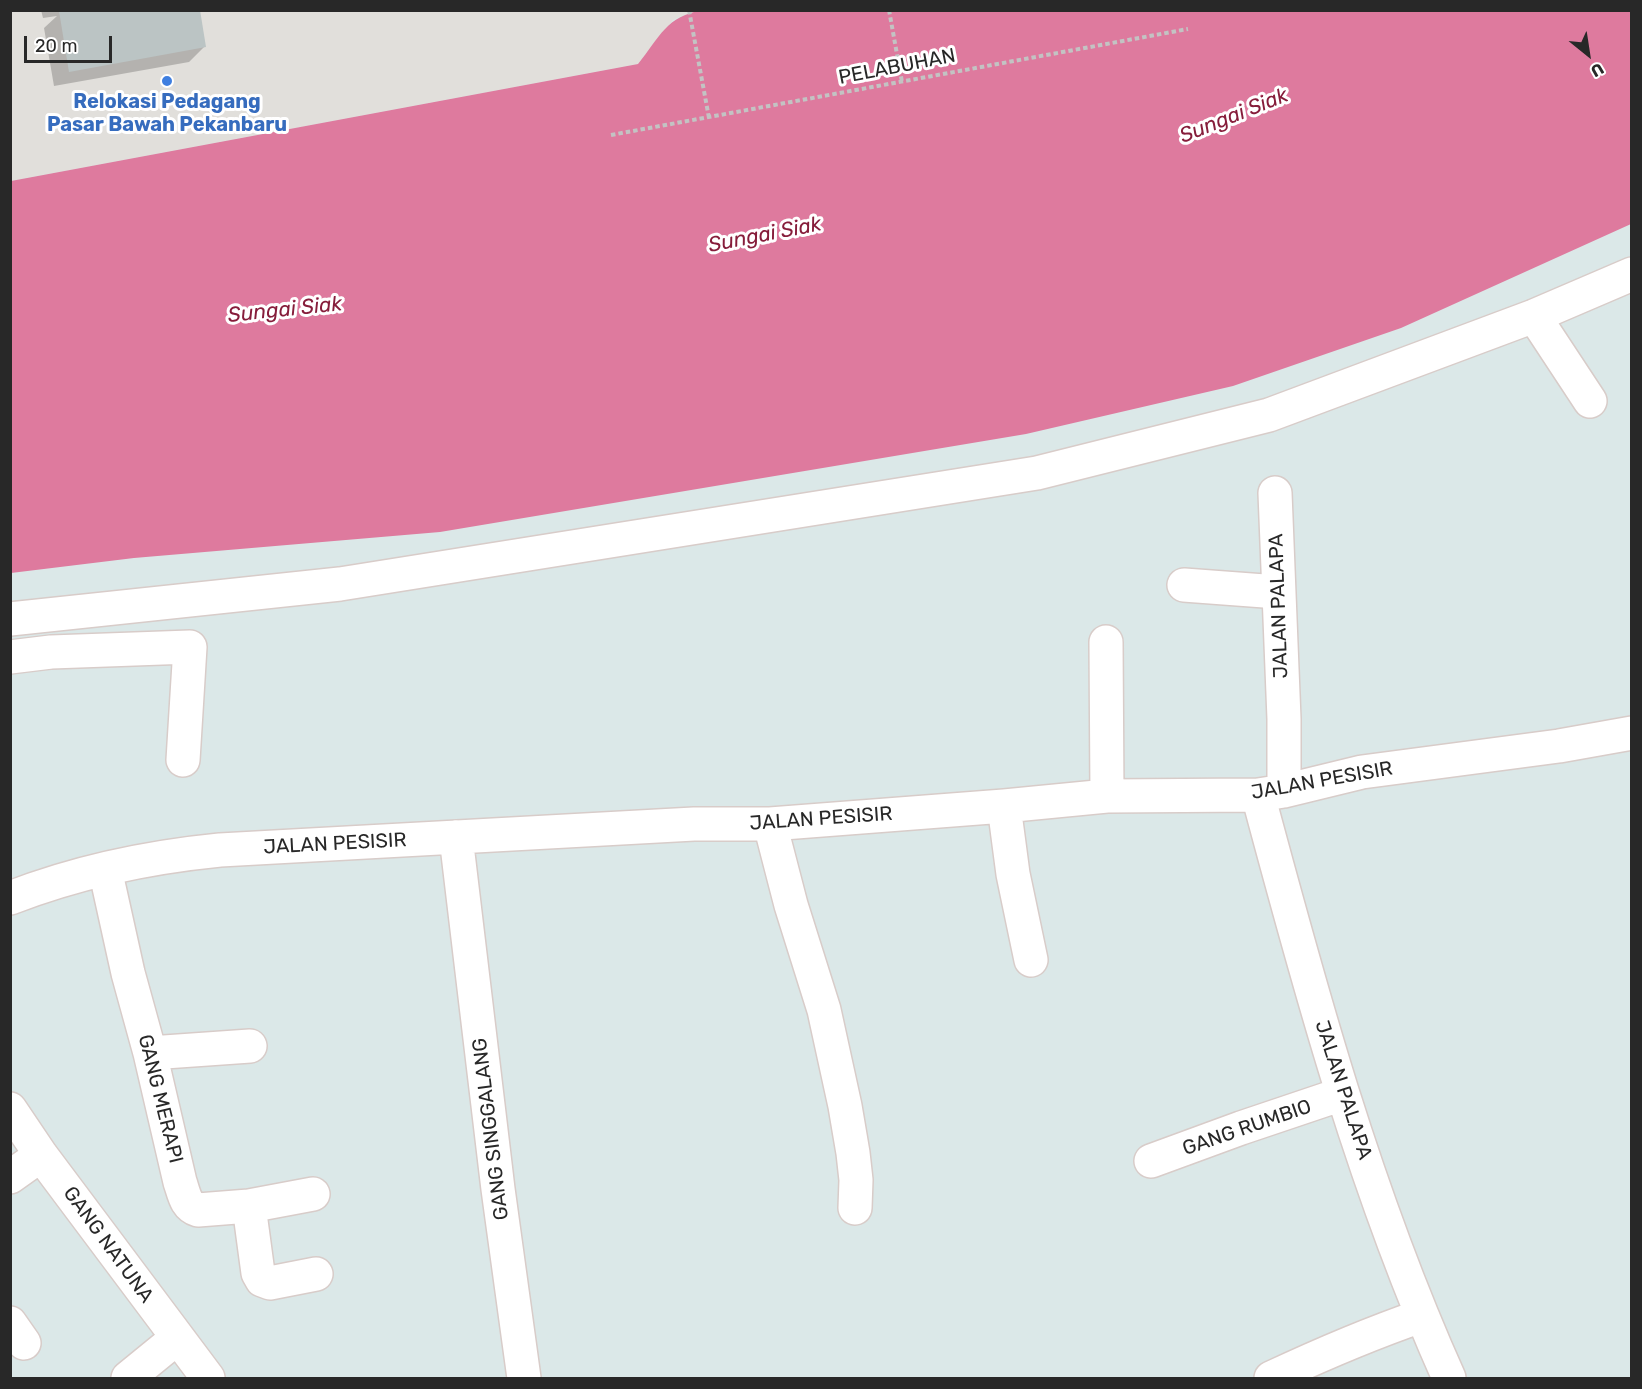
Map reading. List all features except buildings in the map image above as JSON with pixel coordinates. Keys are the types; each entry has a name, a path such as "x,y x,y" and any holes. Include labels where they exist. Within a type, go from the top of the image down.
{"street":[{"path":"10,619 339,584 1037,473 1269,415 1534,316 1632,274"},
{"path":"1534,316 1590,402"},
{"name":"JALAN PALAPA","path":"1275,493 1284,729 1271,793 1303,962 1342,1095 1421,1316 1449,1378"},
{"path":"1184,585 1278,592"},
{"path":"1106,642 1107,796"},
{"path":"10,657 51,652 190,647 183,759"},
{"name":"JALAN PESISIR","path":"10,898 105,869 174,854 694,824 770,824 1107,796 1271,793 1362,772 1559,746 1632,733"},
{"path":"1004,806 1013,874 1031,960"},
{"path":"770,824 785,886 824,1010 841,1085 853,1153 856,1180 855,1208"},
{"name":"GANG SINGGALANG","path":"456,837 498,1189 524,1378"},
{"name":"GANG MERAPI","path":"105,869 128,973 187,1203 193,1209 198,1210 249,1206 313,1194"},
{"path":"150,1053 250,1046"},
{"name":"GANG RUMBIO","path":"1151,1161 1240,1128 1342,1095"},
{"name":"GANG NATUNA","path":"10,1109 41,1155 208,1378"},
{"path":"10,1177 41,1155"},
{"path":"249,1206 258,1273 262,1280 270,1283 316,1274"},
{"path":"1271,1378 1323,1353 1421,1316"},
{"path":"128,1378 177,1338"}],"path":[{"path":"689,10 709,118"},
{"path":"889,10 902,82"},
{"name":"PELABUHAN","path":"611,135 1188,29"}],"shaded area":[{"name":"Relokasi Pedagang Pasar Bawah Pekanbaru","path":"11,11 703,11 689,13 673,20 638,64 11,181"}],"water":[{"name":"Sungai Siak","path":"703,10 1631,11 1631,224 1401,328 1233,386 1026,434 440,532 134,558 11,573 11,181 638,64 658,37 672,23 680,17"}],"place":[{"name":"Relokasi Pedagang Pasar Bawah Pekanbaru","path":"167,81"}]}
